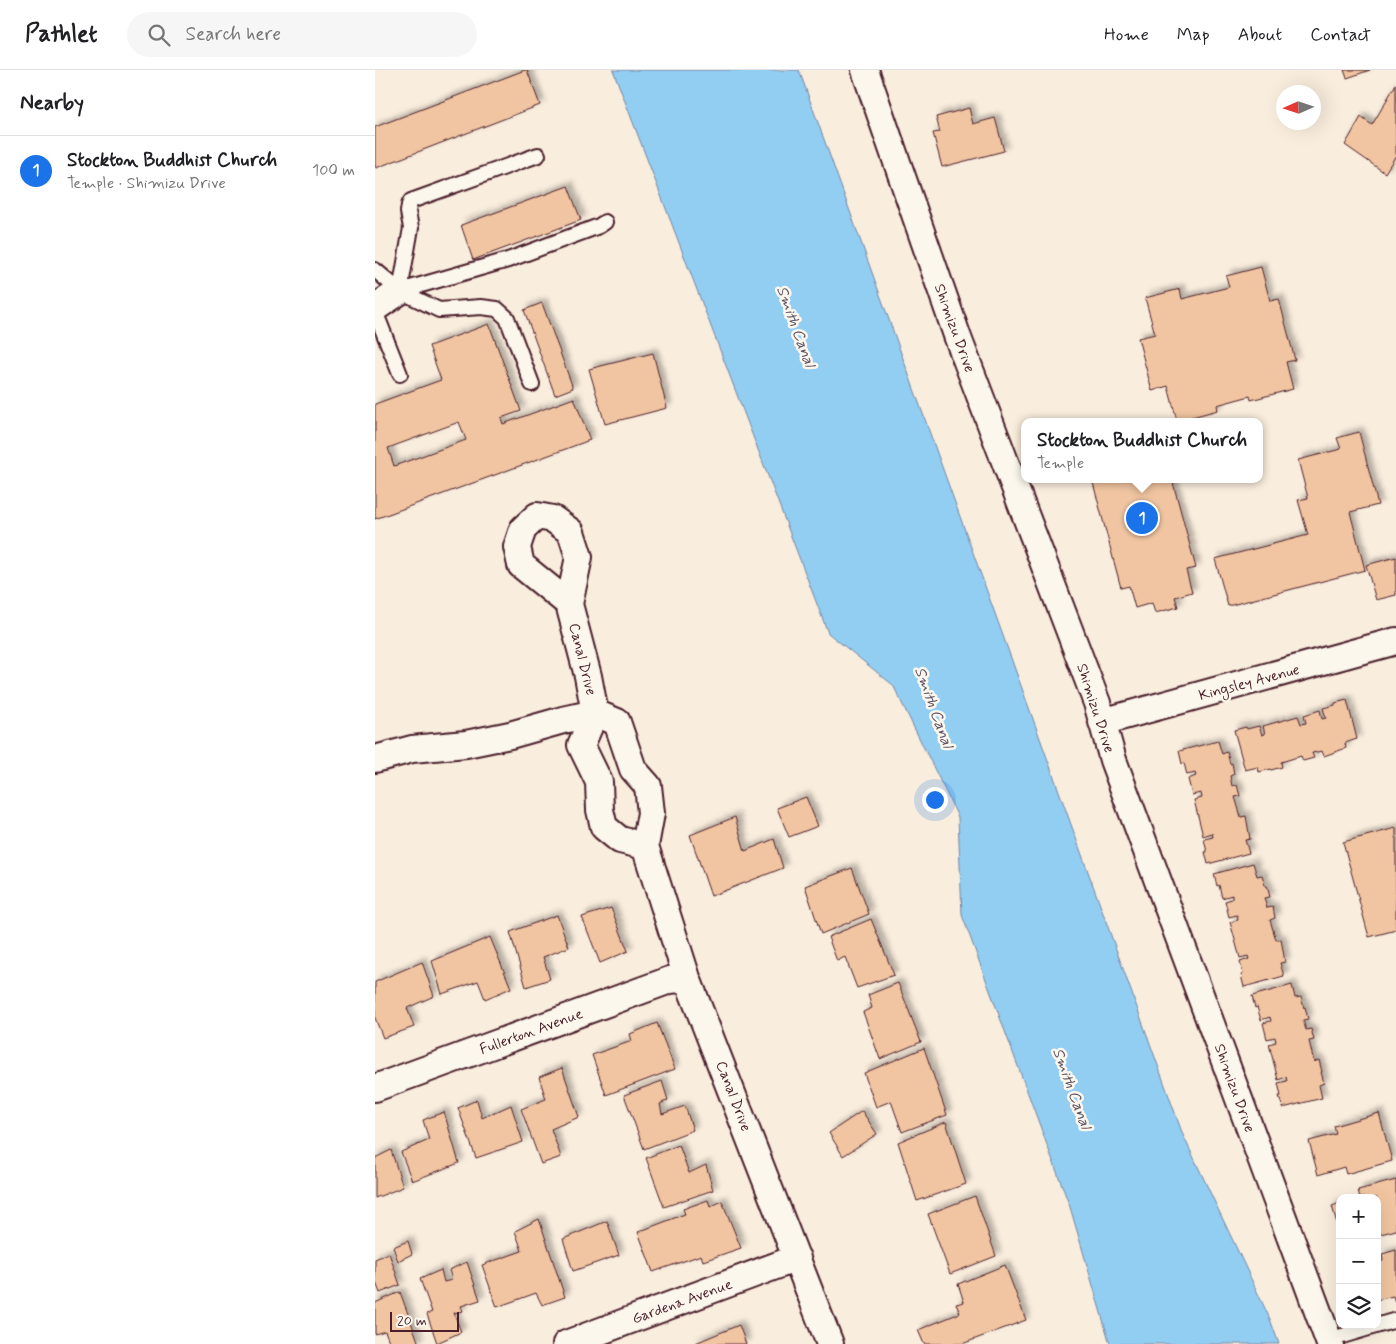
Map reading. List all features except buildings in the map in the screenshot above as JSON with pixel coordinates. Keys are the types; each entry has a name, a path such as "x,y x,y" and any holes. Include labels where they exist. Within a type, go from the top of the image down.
{"street":[{"name":"Shimizu Drive","path":"865,70 958,338 1097,703 1113,760 1330,1342"},
{"path":"375,309 400,291"},
{"name":"Canal Drive","path":"569,604 588,676 595,713 581,745 599,782 600,810 604,827 620,840 645,846"},
{"name":"Kingsley Avenue","path":"1102,722 1396,642"},
{"path":"375,759 412,749 466,744 511,736 563,720 595,713"},
{"name":"Canal Drive","path":"595,713 617,722 633,769 648,786 651,813 645,846 687,978 830,1344"},
{"path":"599,782 615,773 633,769"},
{"name":"Fullerton Avenue","path":"375,1088 670,980 687,978"},
{"name":"Gardena Avenue","path":"566,1344 797,1258"}],"lane":[{"path":"400,291 411,228 408,212 411,201 538,154"},
{"path":"400,291 508,260 599,226 605,222"},
{"path":"375,270 400,291 439,310 481,307 497,309 507,318 532,384"},
{"path":"375,309 400,374"},
{"path":"1330,1342 1396,1320"}],"water":[{"name":"Smith Canal","path":"613,70 799,70 1183,1135 1270,1319 1279,1344 1110,1344 1070,1207 962,915 958,817 893,685 828,633"}],"place":[{"name":"Stockton Buddhist Church","path":"1142,518"}]}
